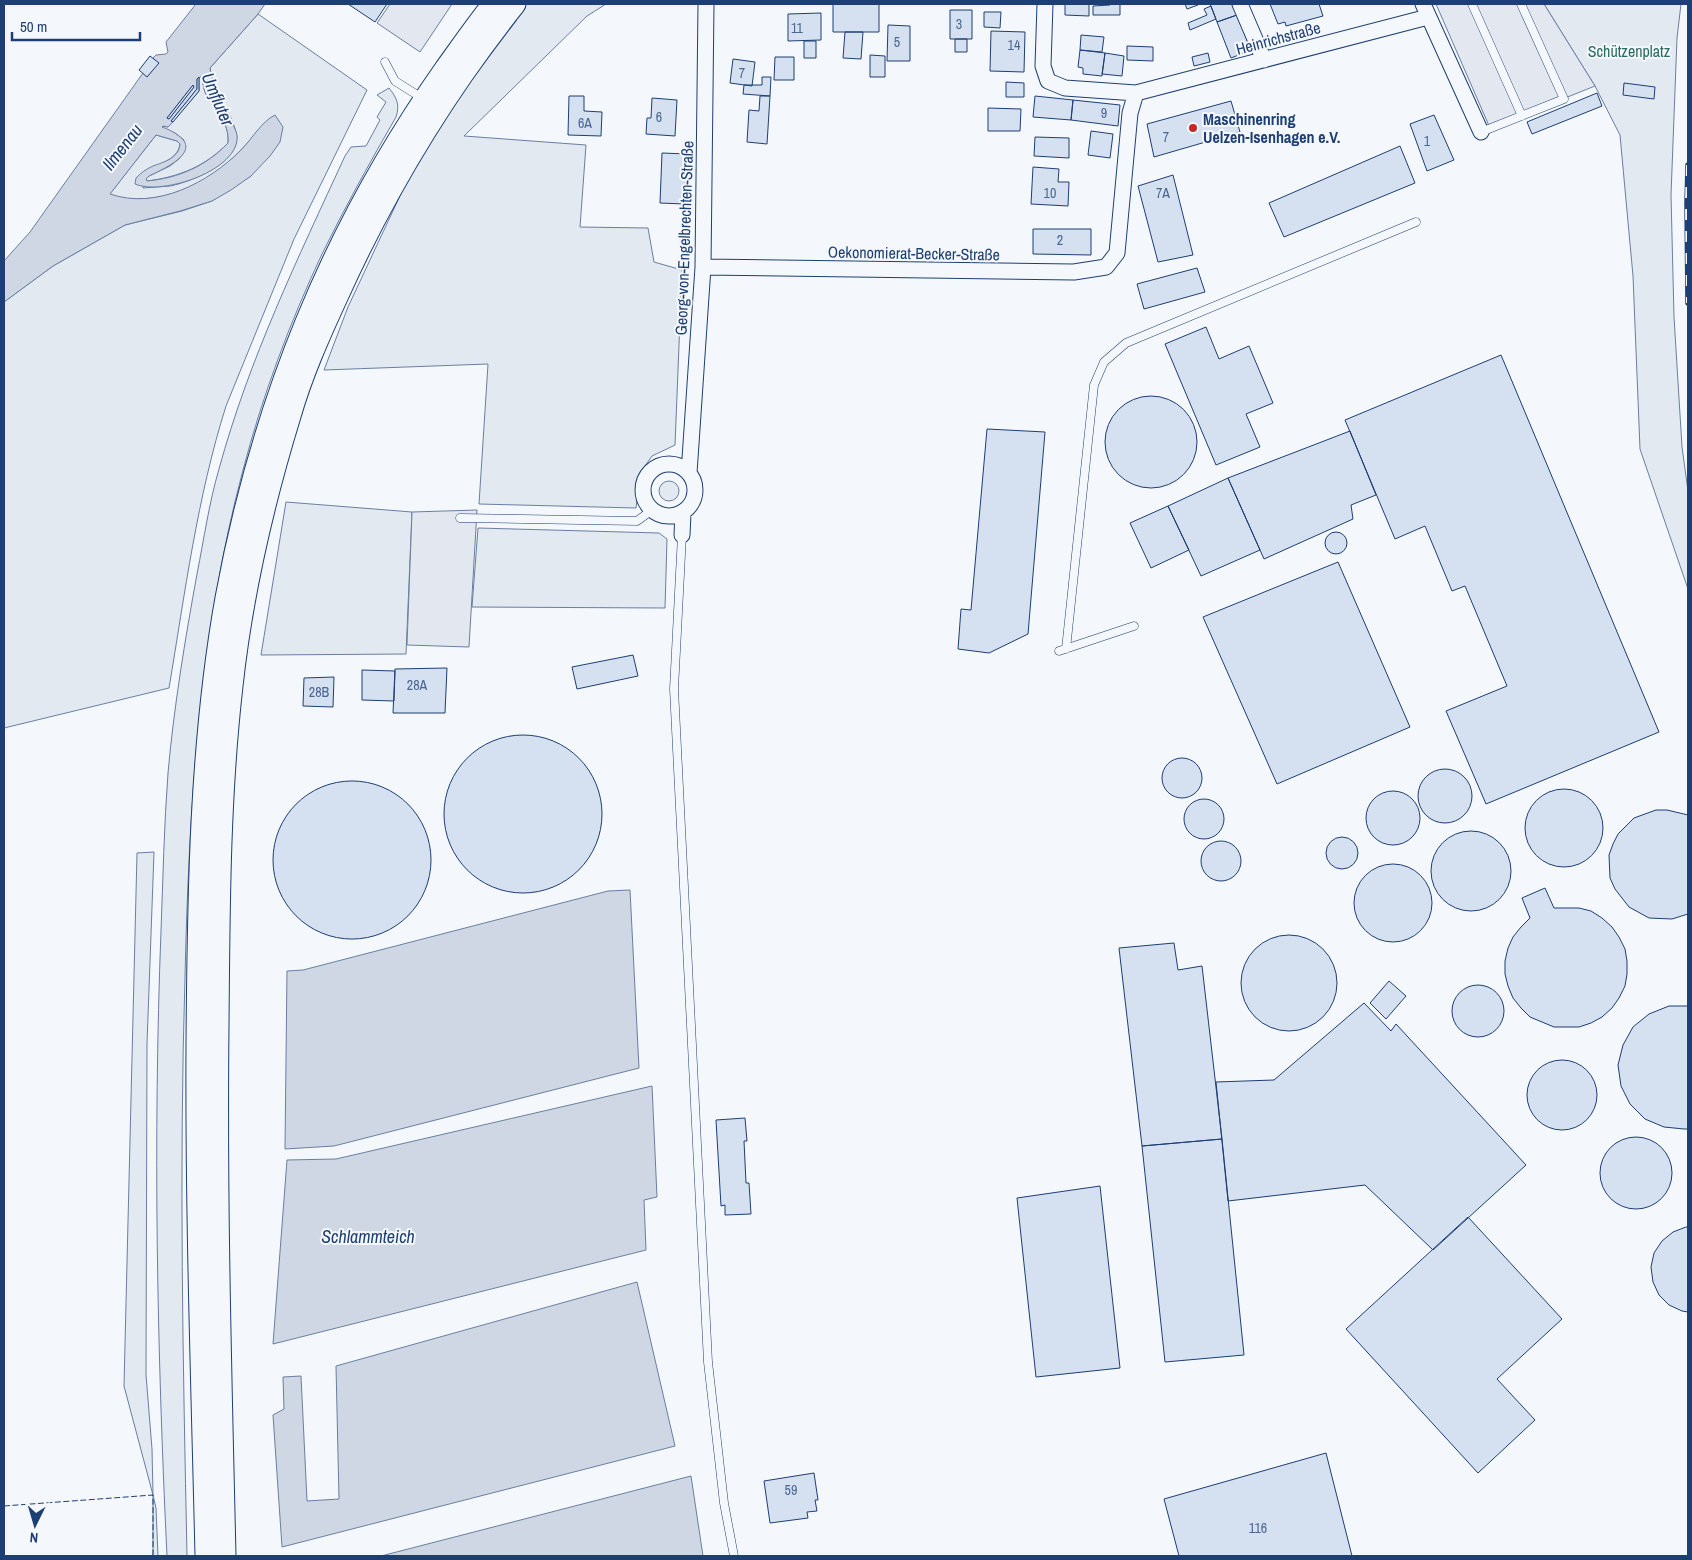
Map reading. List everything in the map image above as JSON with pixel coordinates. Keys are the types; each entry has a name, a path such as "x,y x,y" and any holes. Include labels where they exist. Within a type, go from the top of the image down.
{"main road":[{"path":"225,1556 217,1163 219,908 225,767 232,685 242,612 266,501 291,412 320,336 353,262 401,169 431,104 481,19 493,4"},
{"path":"206,1556 197,1165 198,906 208,748 214,684 226,600 247,498 274,406 302,331 334,255 386,160 515,4"}],"street":[{"name":"Georg-von-Engelbrechten-Straße","path":"682,535 683,513 692,502 695,494 695,485 689,473 703,267 706,4"},
{"name":"Heinrichstraße","path":"1046,4 1043,66 1048,81 1065,88 1136,94 1264,60 1426,10"},
{"path":"1240,4 1264,60"},
{"path":"1426,10 1481,132"},
{"name":"Oekonomierat-Becker-Straße","path":"703,267 1074,272 1106,267 1117,253 1130,114 1136,94"},
{"path":"683,513 666,517 658,515 643,498 642,490 648,474 659,466 670,464 681,467 689,473"}],"lane":[{"path":"1472,4 1522,116"},
{"path":"1481,132 1564,99 1521,4"},
{"path":"385,62 395,81 431,104"},
{"path":"1134,626 1063,650 1094,385 1104,362 1126,343 1416,222"},
{"path":"460,518 636,522 652,510"},
{"path":"682,535 674,689 708,1362 724,1503 734,1556"}],"green space":[{"path":"523,4 606,4 587,16 464,136 586,145 580,227 648,228 654,262 682,270 675,445 652,456 640,473 636,508 479,504 488,364 324,370 348,307 406,183 458,98 516,21 519,9"},
{"name":"Schützenplatz","path":"1544,4 1681,4 1677,38 1671,195 1674,317 1682,447 1688,491 1688,589 1640,449 1633,276 1620,135 1595,86"},
{"path":"258,14 367,90 294,239 226,406 199,511 169,688 4,728 4,302 53,266 125,225 182,211 212,201 251,176 254,136 222,168 193,186 165,196 151,198 123,198 109,195 156,135 177,141 180,144 175,155 143,172 143,188 170,186 190,180 214,168 232,152 236,142 236,132 215,85 210,68"},
{"path":"202,75 205,92 224,122 228,143 211,158 191,169 170,177 147,181 146,179 149,176 170,166 180,158 184,140 175,133 162,128 163,126 168,127 199,91 199,77"},
{"path":"389,88 397,102 396,117 322,254 288,333 259,415 228,532 206,658 199,722 190,849 183,1049 182,1266 187,1556 167,1556 157,1244 157,1088 165,813 170,748 180,673 212,495 231,428 245,388 276,310 345,156 351,147 366,146 380,120 377,117 386,102 377,95"},
{"path":"669,481 676,484 679,491 676,498 669,501 662,498 659,491 662,484"},
{"path":"286,502 412,512 406,654 261,655"},
{"path":"478,528 659,533 667,539 665,608 472,607"},
{"path":"154,852 147,1044 146,1375 152,1449 153,1495 124,1386 137,853"},
{"path":"153,1495 156,1508 158,1556 153,1556"}],"shaded area":[{"path":"390,4 452,4 420,52 377,23"},
{"path":"1436,4 1544,4 1595,86 1490,128"},
{"path":"477,510 469,647 407,645 412,512"}],"water":[{"path":"196,4 265,4 210,68 216,88 237,135 235,148 227,159 214,169 180,183 147,187 135,184 136,178 142,173 150,167 170,159 179,149 180,144 177,141 156,135 110,194 127,198 145,199 163,196 197,183 228,162 265,122 275,115 283,127 280,142 251,176 231,190 212,201 125,225 53,266 4,302 4,261 30,232 143,73 147,77 158,63 153,58 156,55 168,52 166,42","holes":["202,76 205,92 224,122 228,143 211,158 191,170 170,177 147,181 146,179 149,176 170,165 183,155 186,149 185,142 175,133 162,127 168,127 173,122 171,121 197,89 197,79","193,85 193,88 169,119 167,118"]},
{"path":"630,890 639,1068 334,1146 285,1149 287,971 303,970 608,891"},
{"name":"Schlammteich","path":"652,1086 657,1197 644,1200 646,1250 273,1344 287,1160 336,1159"},
{"path":"637,1282 675,1446 282,1547 273,1415 284,1409 283,1377 301,1376 307,1501 339,1499 336,1366"},
{"path":"691,1476 703,1556 381,1556"}],"building":[{"path":"348,4 387,4 375,22"},
{"path":"833,4 879,4 879,32 833,32"},
{"path":"1065,4 1089,4 1089,16 1065,15"},
{"path":"1120,4 1120,15 1093,15 1093,6"},
{"path":"1185,4 1197,4 1198,5 1187,9"},
{"path":"1210,4 1232,4 1237,15 1217,22"},
{"path":"1270,4 1319,4 1323,16 1286,26 1285,22 1278,24"},
{"path":"1211,6 1216,19 1190,30 1188,23 1207,15 1204,9"},
{"path":"950,10 972,10 972,39 950,39"},
{"path":"984,12 1001,12 1000,28 984,27"},
{"path":"821,13 821,40 788,41 788,14"},
{"path":"1237,15 1251,50 1231,58 1217,22"},
{"path":"888,25 910,26 910,61 887,61"},
{"path":"991,31 1025,32 1024,72 990,71"},
{"path":"845,32 863,32 861,59 843,58"},
{"path":"1081,35 1104,37 1102,52 1080,50"},
{"path":"955,39 967,39 967,52 955,52"},
{"path":"804,41 816,41 816,58 804,58"},
{"path":"1127,46 1153,47 1153,61 1127,60"},
{"path":"1080,50 1105,53 1102,76 1083,74 1083,68 1078,67"},
{"path":"1105,53 1124,56 1122,76 1102,74"},
{"path":"1208,53 1210,62 1194,66 1192,57"},
{"path":"870,55 885,56 885,77 870,77"},
{"path":"150,56 159,63 147,77 139,70"},
{"path":"775,57 794,57 794,80 774,80"},
{"path":"733,59 755,62 752,86 730,83"},
{"path":"199,77 199,91 173,122 171,121 197,89 197,79"},
{"path":"762,77 771,77 770,96 743,94 744,85 762,85"},
{"path":"1006,82 1024,83 1024,97 1006,97"},
{"path":"1624,83 1655,87 1654,99 1623,95"},
{"path":"193,85 194,87 169,119 167,118"},
{"path":"1597,93 1602,106 1532,134 1527,122"},
{"path":"569,96 584,96 584,111 602,112 601,136 568,135"},
{"path":"760,96 770,96 767,144 747,142 749,110 759,111"},
{"path":"1035,96 1073,100 1071,120 1033,117"},
{"path":"652,98 677,100 675,136 646,134 647,118 651,118"},
{"path":"1073,100 1120,105 1118,126 1071,120"},
{"name":"Maschinenring Uelzen-Isenhagen e.V.","path":"1231,101 1240,132 1154,157 1147,124"},
{"path":"988,108 1021,109 1020,131 988,131"},
{"path":"1434,115 1454,160 1427,171 1410,124"},
{"path":"1091,131 1113,134 1110,158 1088,155"},
{"path":"1035,137 1069,138 1069,158 1034,156"},
{"path":"1400,146 1415,183 1284,237 1269,203"},
{"path":"662,153 687,154 684,204 660,203"},
{"path":"1033,167 1059,169 1058,182 1069,182 1068,206 1031,204"},
{"path":"1173,175 1193,255 1158,262 1138,186"},
{"path":"1033,229 1091,229 1091,255 1033,254"},
{"path":"1197,268 1205,292 1144,309 1137,284"},
{"path":"1206,327 1219,359 1249,346 1273,403 1246,414 1260,447 1216,465 1165,344"},
{"path":"1501,355 1659,732 1486,804 1446,711 1507,686 1465,586 1452,591 1425,526 1395,539 1345,420"},
{"path":"1151,396 1168,400 1183,410 1193,425 1197,442 1193,459 1183,474 1168,484 1151,488 1134,484 1119,474 1109,459 1105,442 1109,425 1119,410 1134,400"},
{"path":"987,429 1045,432 1028,634 989,653 958,649 961,609 971,610"},
{"path":"1350,431 1376,495 1351,505 1353,519 1264,559 1228,478"},
{"path":"1228,478 1260,550 1201,576 1168,506"},
{"path":"1168,506 1189,550 1151,568 1130,523"},
{"path":"1336,532 1346,539 1347,543 1340,553 1336,554 1326,547 1325,543 1332,533"},
{"path":"1338,562 1410,727 1277,784 1203,617"},
{"path":"633,655 638,676 577,689 572,667"},
{"path":"447,668 445,713 393,713 395,669"},
{"path":"362,670 395,671 394,701 362,700"},
{"path":"334,677 333,707 303,706 304,678"},
{"path":"523,735 553,741 579,758 596,784 602,814 596,844 579,870 553,887 523,893 493,887 467,870 450,844 444,814 450,784 467,758 493,741"},
{"path":"1186,758 1193,761 1199,767 1202,778 1201,786 1193,795 1186,798 1178,798 1171,795 1163,786 1162,774 1165,767 1174,759"},
{"path":"1440,769 1450,769 1460,773 1468,781 1472,796 1468,811 1460,819 1450,823 1440,823 1430,819 1422,811 1418,801 1418,791 1422,781 1430,773"},
{"path":"352,781 382,787 408,804 425,830 431,860 425,890 408,916 382,933 352,939 322,933 296,916 279,890 273,860 279,830 296,804 322,787"},
{"path":"1556,789 1572,789 1586,795 1597,806 1603,820 1603,836 1597,850 1586,861 1572,867 1556,867 1542,861 1531,850 1525,836 1525,820 1531,806 1542,795"},
{"path":"1388,791 1398,791 1408,795 1416,803 1420,818 1416,833 1408,841 1398,845 1388,845 1378,841 1370,833 1366,823 1366,813 1370,803 1378,795"},
{"path":"1208,799 1215,802 1221,808 1224,819 1223,827 1215,836 1208,839 1200,839 1193,836 1185,827 1184,815 1187,808 1196,800"},
{"path":"1656,810 1667,810 1688,815 1688,914 1672,919 1649,918 1629,907 1615,889 1610,878 1609,855 1618,834 1634,818"},
{"path":"1471,831 1486,834 1499,843 1508,856 1511,871 1508,886 1499,899 1486,908 1471,911 1456,908 1443,899 1434,886 1431,871 1434,856 1443,843 1456,834"},
{"path":"1342,837 1348,838 1353,842 1357,847 1357,859 1353,864 1348,868 1342,869 1336,868 1331,864 1327,859 1326,853 1327,847 1331,842 1336,838"},
{"path":"1225,841 1232,844 1238,850 1241,861 1240,869 1232,878 1225,881 1217,881 1210,878 1202,869 1201,857 1204,850 1213,842"},
{"path":"1385,864 1401,864 1415,870 1426,881 1432,895 1432,911 1426,925 1415,936 1401,942 1385,942 1371,936 1360,925 1354,911 1354,895 1360,881 1371,870"},
{"path":"1545,888 1554,908 1579,908 1591,911 1602,918 1612,927 1625,949 1627,974 1625,986 1619,998 1602,1017 1579,1027 1554,1027 1530,1017 1513,998 1505,974 1508,948 1513,937 1530,918 1522,898"},
{"path":"1289,935 1307,939 1323,949 1333,965 1337,983 1333,1001 1323,1017 1307,1027 1289,1031 1271,1027 1255,1017 1245,1001 1241,983 1245,965 1255,949 1271,939"},
{"path":"1174,943 1178,970 1202,966 1222,1139 1142,1146 1119,948"},
{"path":"1389,981 1406,996 1386,1019 1370,1003"},
{"path":"1473,985 1483,985 1492,989 1500,997 1504,1011 1500,1025 1492,1033 1483,1037 1473,1037 1464,1033 1456,1025 1452,1016 1452,1006 1456,997 1464,989"},
{"path":"1364,1003 1391,1031 1396,1024 1526,1165 1433,1250 1365,1185 1228,1201 1216,1082 1274,1080"},
{"path":"1669,1006 1688,1006 1688,1129 1664,1127 1645,1119 1630,1104 1621,1086 1618,1065 1623,1045 1633,1027 1649,1014"},
{"path":"1562,1060 1581,1066 1591,1076 1597,1095 1591,1114 1581,1124 1562,1130 1543,1124 1533,1114 1527,1095 1533,1076 1543,1066"},
{"path":"745,1118 747,1141 744,1141 746,1183 749,1183 751,1214 725,1215 725,1205 721,1206 716,1120"},
{"path":"1643,1137 1662,1147 1670,1159 1672,1173 1670,1187 1662,1199 1650,1207 1629,1209 1610,1199 1602,1187 1600,1166 1610,1147 1622,1139"},
{"path":"1222,1139 1244,1355 1165,1362 1142,1146"},
{"path":"1100,1186 1120,1368 1036,1377 1017,1198"},
{"path":"1468,1217 1562,1319 1497,1379 1535,1420 1478,1473 1346,1329"},
{"path":"1688,1227 1688,1312 1669,1305 1659,1295 1653,1282 1651,1267 1654,1253 1662,1241 1673,1232"},
{"path":"1326,1453 1352,1556 1179,1556 1164,1499"},
{"path":"814,1473 818,1500 815,1500 817,1511 807,1512 808,1518 770,1523 764,1481"}],"railway":[{"path":"1688,165 1688,303"}],"fence":[{"path":"4,1506 153,1495 153,1556"}],"place":[{"name":"Maschinenring Uelzen-Isenhagen e.V.","path":"1193,128"}],"water label":[{"name":"Umfluter","path":"218,99"},
{"name":"Ilmenau","path":"122,147"}]}
